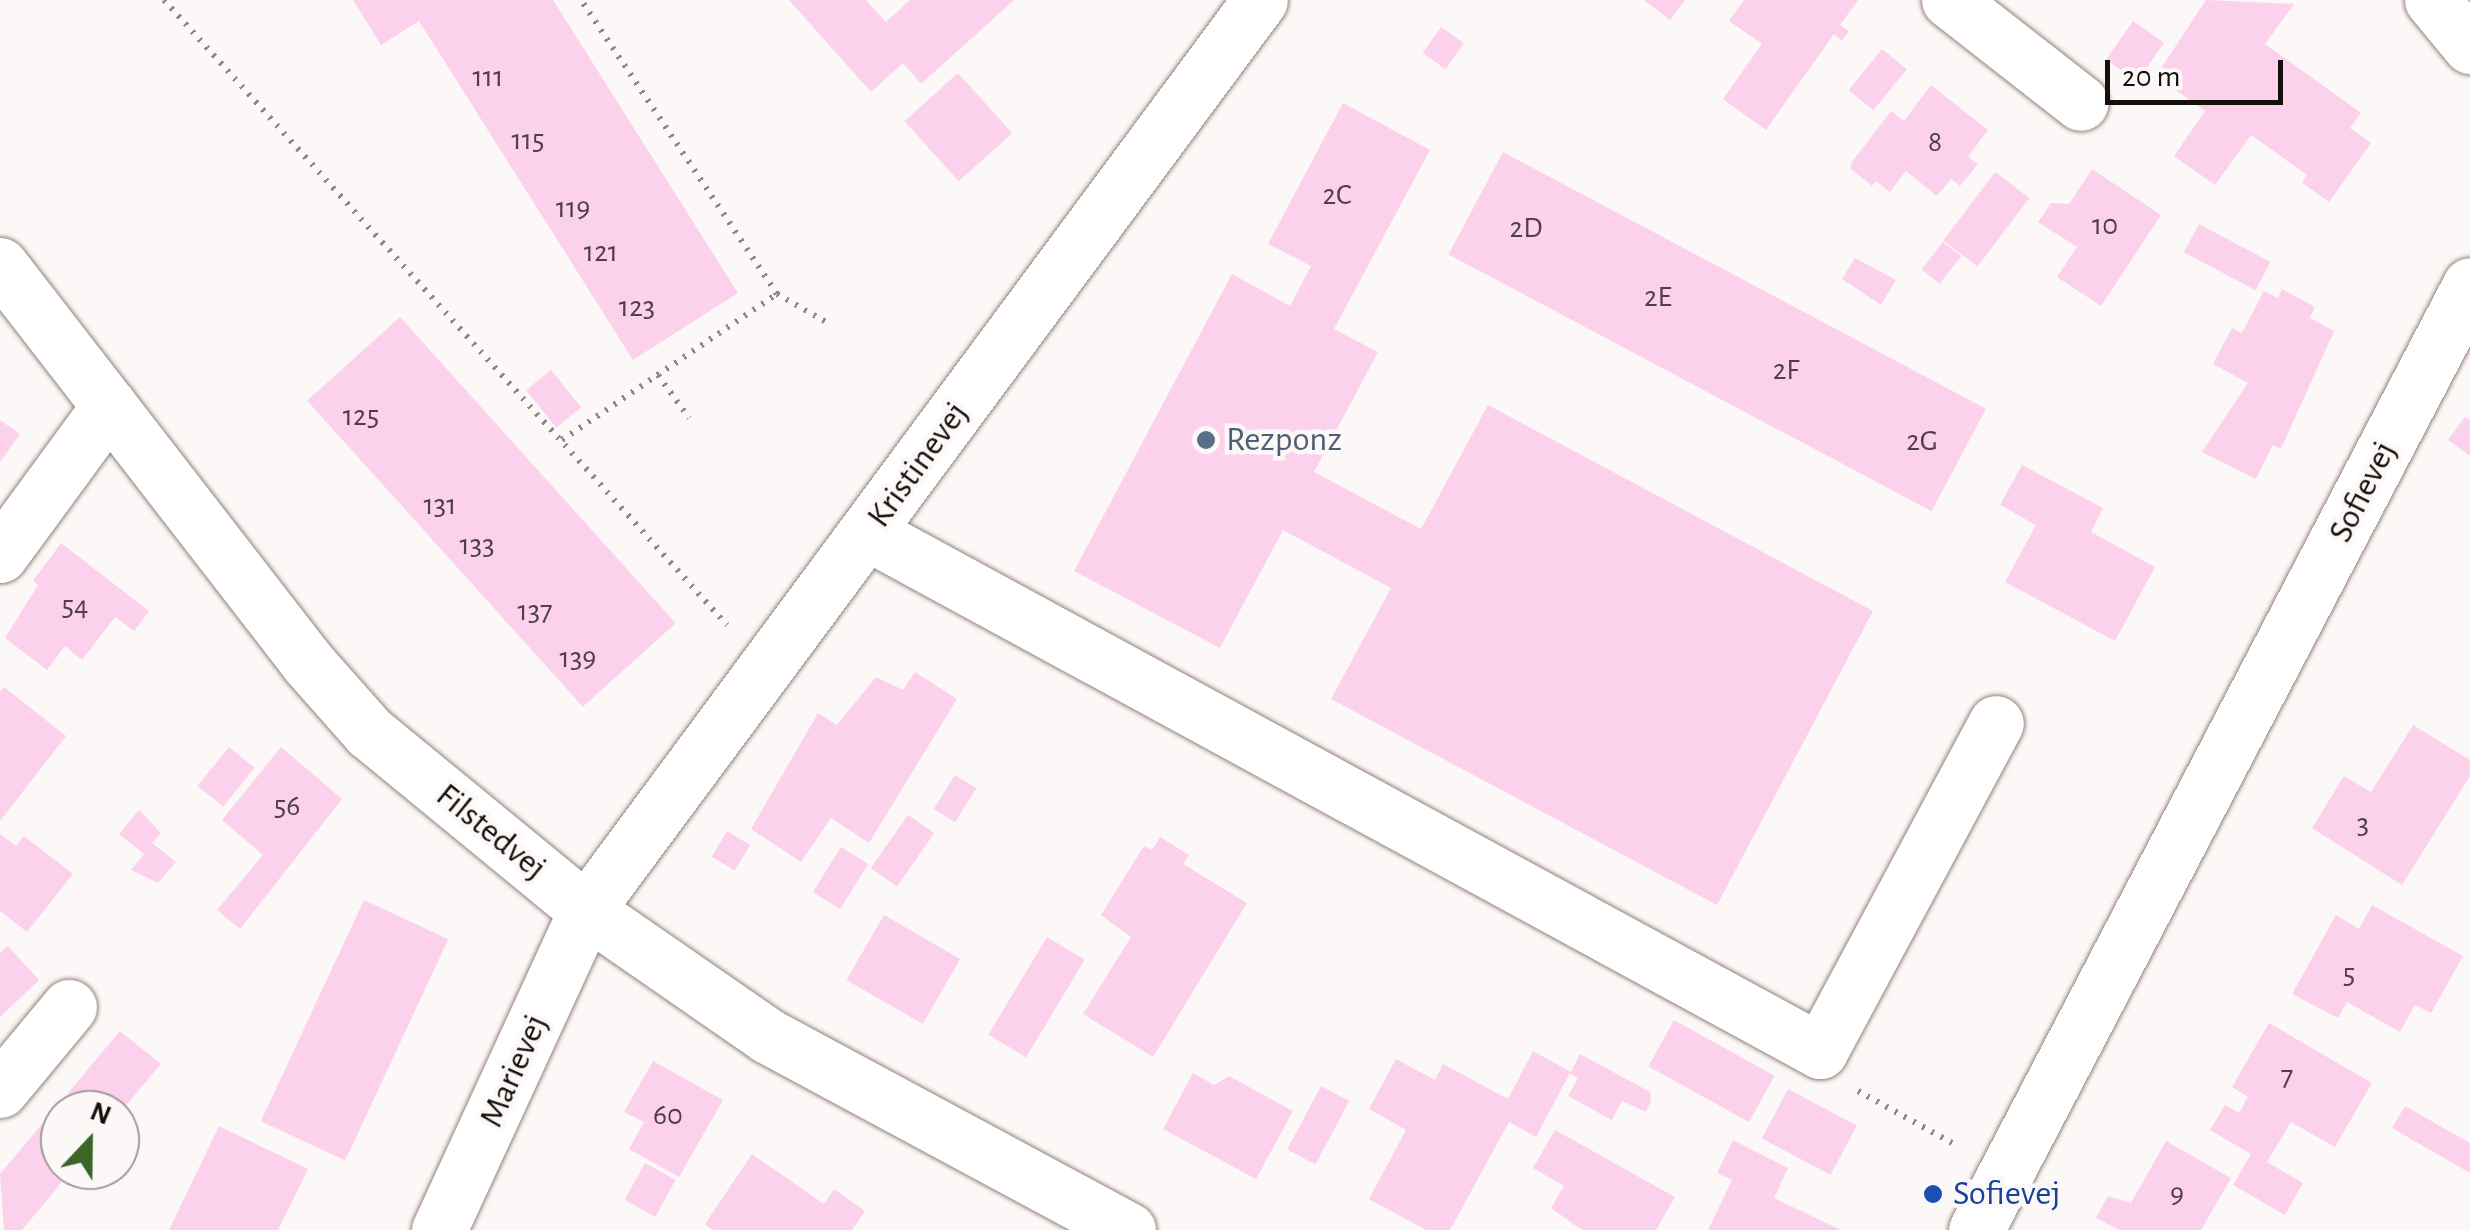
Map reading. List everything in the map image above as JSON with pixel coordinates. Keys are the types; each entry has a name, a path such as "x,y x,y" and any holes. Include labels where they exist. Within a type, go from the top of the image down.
{"street":[{"path":"1949,0 2081,103"},
{"path":"2432,0 2470,46"},
{"name":"Kristinevej","path":"586,910 768,670 1246,6"},
{"name":"Filstedvej","path":"0,265 308,663 369,732 586,910 768,1036 1128,1230"},
{"name":"Sofievej","path":"1976,1230 2470,285"},
{"path":"0,555 109,406"},
{"path":"868,533 1820,1051 1996,723"},
{"name":"Marievej","path":"440,1230 586,910"},
{"path":"0,1090 69,1007"}],"path":[{"path":"164,0 768,670"},
{"path":"581,0 777,294 826,322"},
{"path":"562,440 777,294"},
{"path":"658,375 689,418"},
{"path":"1869,1102 1956,1145"}],"building":[{"path":"353,0 553,0 738,293 633,360 419,21 381,45"},
{"path":"789,0 866,0 886,22 910,0 1014,0 921,84 903,63 871,92"},
{"path":"1644,0 1685,0 1670,20"},
{"path":"1744,0 1858,0 1840,25 1849,31 1842,41 1834,34 1766,130 1723,99 1762,44 1729,21"},
{"path":"2206,0 2294,4 2265,44 2361,113 2350,128 2371,143 2329,202 2302,183 2307,175 2251,135 2215,185 2174,156 2205,111 2156,76"},
{"path":"2133,21 2164,43 2137,81 2106,60"},
{"path":"1441,27 1464,43 1446,69 1423,53"},
{"path":"1882,49 1907,69 1874,110 1849,90"},
{"path":"958,73 1012,133 959,181 904,121"},
{"path":"1931,85 1988,130 1968,157 1978,164 1960,186 1951,179 1937,196 1906,171 1890,192 1876,181 1872,186 1850,168 1852,162 1891,111 1904,121"},
{"path":"1343,103 1430,150 1334,329 1378,352 1314,472 1421,529 1488,405 1873,611 1717,905 1331,699 1391,588 1283,530 1220,648 1074,571 1232,274 1290,306 1311,266 1268,244"},
{"path":"1503,152 1986,409 1932,511 1449,254"},
{"path":"2092,169 2161,215 2101,306 2057,277 2077,247 2038,222 2051,203 2069,204"},
{"path":"1995,172 2029,198 1978,267 1943,241"},
{"path":"2199,224 2271,262 2255,290 2184,252"},
{"path":"1943,242 1961,256 1940,284 1921,270"},
{"path":"1855,258 1896,280 1881,305 1842,279"},
{"path":"2282,289 2315,307 2310,318 2334,331 2281,449 2273,445 2256,479 2202,452 2248,383 2213,364 2232,328 2242,333 2264,291 2278,298"},
{"path":"400,317 676,623 583,707 307,401"},
{"path":"551,370 581,407 556,427 526,390"},
{"path":"2465,417 2470,420 2470,456 2448,440"},
{"path":"0,420 20,434 0,462"},
{"path":"2022,465 2103,508 2091,532 2155,567 2115,641 2005,582 2036,525 2000,505"},
{"path":"61,543 149,611 134,631 115,617 82,660 65,646 47,670 5,638 38,585 33,581"},
{"path":"915,672 957,699 869,843 831,818 801,862 751,829 818,713 837,725 876,677 903,690"},
{"path":"4,687 66,736 0,821 0,692"},
{"path":"2413,725 2470,760 2470,776 2402,885 2312,828 2344,776 2371,792"},
{"path":"229,747 255,768 223,807 198,786"},
{"path":"281,747 342,799 240,929 217,910 263,855 222,820"},
{"path":"955,775 976,788 955,822 934,809"},
{"path":"139,810 161,833 152,843 176,862 158,883 131,870 144,854 119,834"},
{"path":"908,815 934,833 897,887 871,868"},
{"path":"727,831 750,845 735,871 712,857"},
{"path":"0,834 16,846 24,836 73,874 27,932 0,911"},
{"path":"1160,837 1189,855 1183,864 1247,903 1153,1057 1083,1014 1131,937 1101,915 1144,846 1152,850"},
{"path":"841,847 868,864 840,909 813,892"},
{"path":"364,900 448,939 345,1160 261,1121"},
{"path":"2372,905 2463,956 2431,1013 2415,1005 2400,1032 2347,1002 2338,1018 2292,994 2336,915 2359,929"},
{"path":"884,915 960,959 923,1024 846,980"},
{"path":"1047,937 1085,960 1026,1057 988,1035"},
{"path":"8,946 39,980 0,1017 0,953"},
{"path":"1674,1020 1775,1076 1749,1122 1648,1066"},
{"path":"2269,1023 2372,1083 2335,1147 2291,1122 2267,1162 2303,1183 2285,1215 2233,1185 2251,1154 2210,1130 2225,1105 2239,1113 2248,1097 2232,1087"},
{"path":"120,1031 161,1064 139,1090 70,1090"},
{"path":"1533,1051 1571,1072 1580,1054 1650,1092 1646,1112 1622,1101 1612,1120 1568,1096 1578,1078 1570,1073 1536,1137 1509,1122 1450,1230 1426,1230 1369,1199 1406,1130 1369,1109 1396,1059 1435,1080 1443,1064 1508,1099"},
{"path":"653,1061 723,1100 679,1177 629,1149 644,1122 624,1112"},
{"path":"1193,1073 1214,1085 1229,1076 1293,1111 1256,1179 1163,1129"},
{"path":"1321,1086 1349,1101 1315,1165 1287,1150"},
{"path":"1788,1089 1857,1126 1831,1175 1762,1138"},
{"path":"2405,1106 2470,1143 2470,1173 2392,1128"},
{"path":"40,1126 40,1190 55,1190 22,1230 4,1230 0,1174"},
{"path":"219,1126 308,1169 278,1230 169,1230"},
{"path":"1555,1130 1675,1197 1656,1230 1582,1230 1551,1208 1564,1186 1533,1168"},
{"path":"1733,1140 1788,1168 1774,1198 1841,1230 1708,1230 1732,1180 1717,1173"},
{"path":"2166,1141 2231,1178 2201,1230 2119,1230 2096,1218 2108,1196 2131,1203"},
{"path":"752,1154 824,1204 834,1189 865,1211 852,1230 713,1230 705,1224"},
{"path":"645,1163 676,1180 655,1217 625,1200"}],"place":[{"name":"Rezponz","path":"1206,440"},
{"name":"Sofievej","path":"1933,1194"}]}
